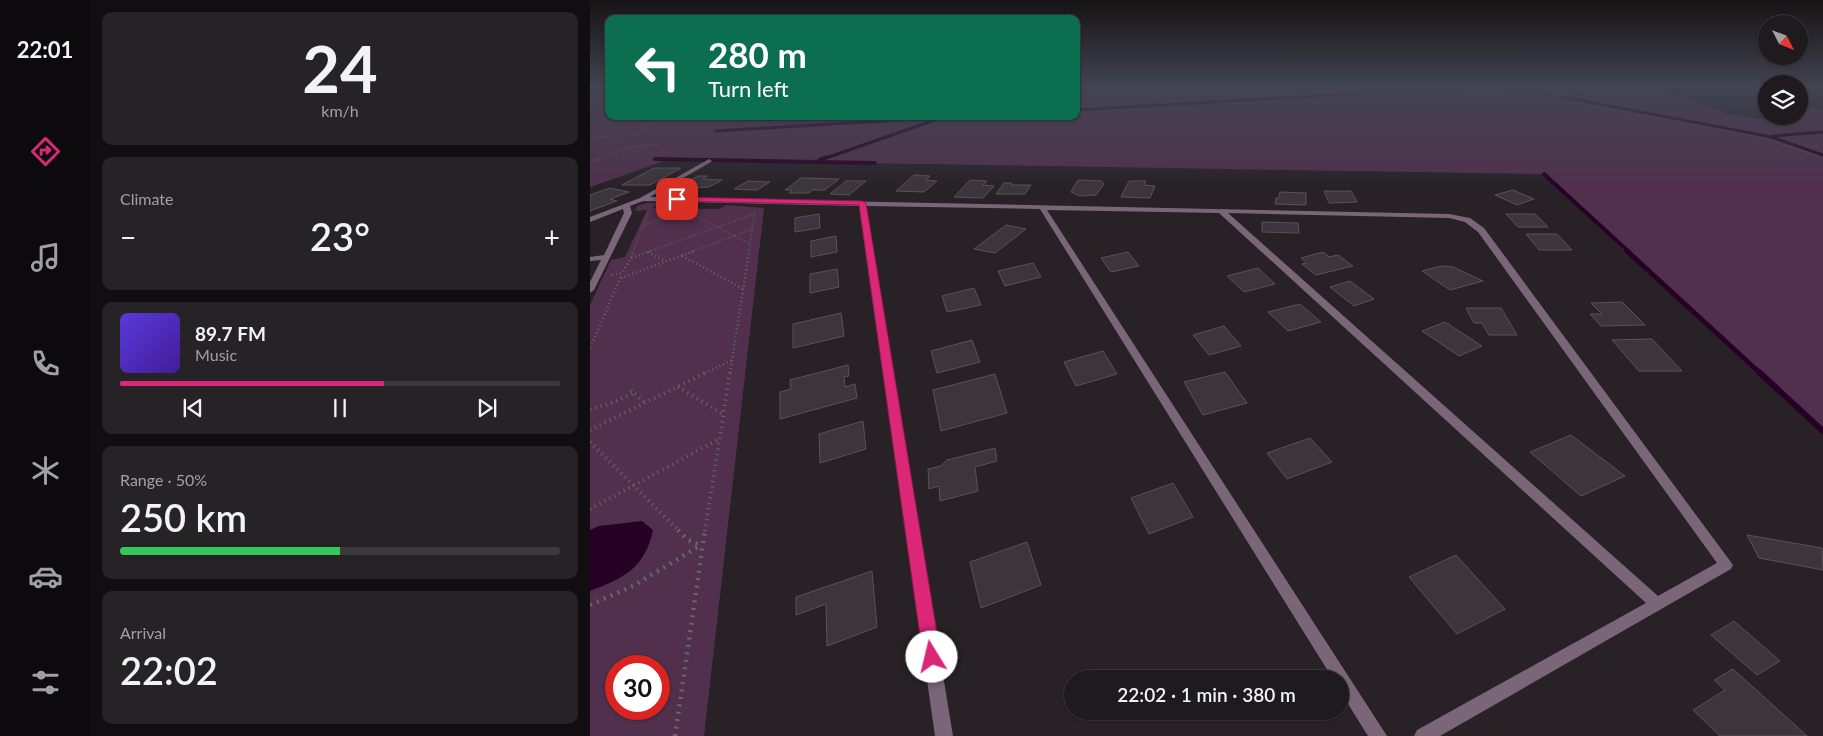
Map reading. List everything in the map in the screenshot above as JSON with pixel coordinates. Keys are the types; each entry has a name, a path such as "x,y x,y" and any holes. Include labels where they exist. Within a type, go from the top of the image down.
{"street":[{"path":"590,220 642,199 709,161"},
{"path":"642,199 1449,216 1467,220 1481,230 1726,565 1423,736"},
{"path":"862,203 944,736"},
{"path":"590,290 628,213 626,206"},
{"path":"1042,207 1378,736"},
{"path":"1221,211 1657,604"},
{"path":"590,260 607,257"}],"path":[{"path":"590,138 636,135 652,125 649,120"},
{"path":"1673,120 1772,140 1823,158"},
{"path":"590,162 633,148 660,144"},
{"path":"674,736 756,201"},
{"path":"590,348 620,278 631,258 649,210"},
{"path":"677,210 695,211"},
{"path":"643,225 686,211 750,244"},
{"path":"631,258 754,214"},
{"path":"620,278 752,229"},
{"path":"648,252 666,262"},
{"path":"682,256 743,289"},
{"path":"596,278 622,274"},
{"path":"590,430 732,360"},
{"path":"678,387 723,414"},
{"path":"590,409 609,404 632,391 645,403"},
{"path":"590,509 720,439"},
{"path":"590,442 688,540 702,545"},
{"path":"590,605 612,597 676,558 702,545"}],"shaded area":[{"path":"590,120 1758,120 1758,125 1808,125 1808,120 1823,120 1823,434 1543,174 667,160 590,187"},
{"path":"647,203 659,203 653,208 719,209 726,205 764,208 704,736 590,736 590,305 611,260 625,257 647,210 635,211 637,206"},
{"path":"642,521 653,530 645,554 639,563 623,576 590,591 590,530 599,526"}],"building":[{"path":"654,168 681,168 650,185 622,185"},
{"path":"914,175 930,176 926,180 937,181 924,192 896,191"},
{"path":"698,176 707,176 703,179 722,180 709,187 690,188 692,187 685,186 692,182 687,182"},
{"path":"801,178 839,179 825,190 812,190 809,193 789,193 792,190 785,190"},
{"path":"970,180 987,181 983,185 994,186 983,198 954,197"},
{"path":"1078,180 1101,181 1104,184 1096,195 1080,196 1071,192"},
{"path":"748,181 770,182 757,190 734,189"},
{"path":"846,181 866,181 849,195 830,194"},
{"path":"1129,181 1146,181 1144,185 1155,186 1150,198 1121,197"},
{"path":"1004,183 1031,185 1025,194 996,194"},
{"path":"610,188 629,192 610,199 617,201 590,211 590,195"},
{"path":"1513,190 1534,199 1517,205 1495,195"},
{"path":"1324,191 1351,191 1357,202 1329,203"},
{"path":"1280,192 1306,193 1306,205 1275,204"},
{"path":"819,214 820,228 795,232 795,218"},
{"path":"1506,214 1535,214 1548,227 1518,227"},
{"path":"1262,222 1298,223 1299,233 1262,232"},
{"path":"1006,225 1026,229 995,253 974,249"},
{"path":"1526,234 1557,234 1572,250 1539,250"},
{"path":"836,236 837,252 811,257 811,241"},
{"path":"1128,252 1139,266 1111,272 1101,258"},
{"path":"1323,252 1329,257 1338,255 1353,266 1316,275 1302,264 1307,263 1301,258"},
{"path":"1033,263 1041,277 1005,286 998,271"},
{"path":"1441,266 1453,267 1483,281 1450,290 1422,271"},
{"path":"1258,268 1275,284 1244,292 1227,276"},
{"path":"837,269 839,287 810,293 810,274"},
{"path":"1350,281 1374,299 1354,306 1330,287"},
{"path":"974,288 981,305 947,312 942,296"},
{"path":"1622,302 1645,325 1601,326 1590,314 1602,314 1591,303"},
{"path":"1300,304 1321,322 1288,331 1268,312"},
{"path":"1466,308 1501,308 1517,335 1489,335 1482,323 1474,323"},
{"path":"841,313 844,336 793,348 793,324"},
{"path":"1445,322 1482,346 1459,356 1422,331"},
{"path":"1224,326 1241,346 1209,355 1193,335"},
{"path":"1652,339 1682,371 1639,371 1612,340"},
{"path":"972,340 980,362 937,373 931,351"},
{"path":"1103,351 1117,374 1076,386 1064,362"},
{"path":"848,365 849,376 844,377 845,387 855,384 857,398 780,419 780,392 791,389 790,380"},
{"path":"1225,372 1247,403 1203,415 1184,382"},
{"path":"995,374 1007,413 941,431 933,390"},
{"path":"863,421 866,449 820,463 819,434"},
{"path":"1571,435 1625,476 1581,496 1530,452"},
{"path":"1310,438 1332,462 1287,479 1267,453"},
{"path":"995,448 997,461 975,467 978,491 940,501 939,486 929,489 928,469 941,466 947,460"},
{"path":"1173,483 1193,517 1149,534 1131,498"},
{"path":"1747,535 1822,548 1823,570 1759,558"},
{"path":"1027,542 1041,585 981,608 970,562"},
{"path":"1456,555 1505,609 1457,634 1409,577"},
{"path":"872,571 877,627 827,646 826,604 796,615 796,597"},
{"path":"1734,621 1780,661 1757,675 1711,635"},
{"path":"1733,669 1807,736 1720,736 1693,710 1725,690 1714,680"}],"waterway":[{"path":"716,131 894,120"},
{"path":"823,159 934,120"},
{"path":"1684,120 1771,137 1823,155"},
{"path":"1773,136 1823,132"},
{"path":"819,160 827,157"},
{"path":"655,159 875,163"},
{"path":"1544,174 1629,252"},
{"path":"1627,251 1760,373"},
{"path":"1759,372 1823,431"}],"route":[{"path":"677,199 862,203 932,657"}]}
